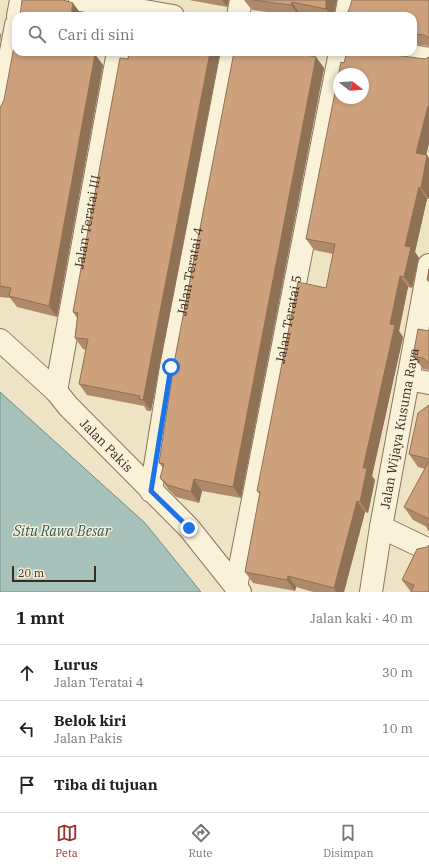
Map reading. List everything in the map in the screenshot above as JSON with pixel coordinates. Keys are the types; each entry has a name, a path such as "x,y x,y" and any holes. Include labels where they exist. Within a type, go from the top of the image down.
{"street":[{"path":"19,12 21,0"},
{"path":"80,0 150,12"},
{"path":"239,12 241,0"},
{"path":"347,12 349,0"},
{"path":"0,109 12,46"},
{"name":"Jalan Teratai III","path":"56,391 117,56"},
{"name":"Jalan Teratai 4","path":"151,491 171,367 231,56"},
{"name":"Jalan Teratai 5","path":"238,589 339,56"},
{"path":"412,56 429,59"},
{"name":"Jalan Wijaya Kusuma Raya","path":"371,592 381,527 419,381 429,265"},
{"name":"Jalan Pakis","path":"0,340 56,391 68,406 189,528 238,589"},
{"path":"381,527 429,550"}],"water":[{"name":"Situ Rawa Besar","path":"0,392 145,523 201,592 0,592"}],"building":[{"path":"22,0 63,0 73,3 72,12 20,12"},
{"path":"252,0 326,0 326,9 292,2 291,5"},
{"path":"352,0 429,0 429,38 424,35 417,34 417,12 348,12"},
{"path":"12,56 95,56 49,306 9,296 11,288 0,286 0,107 4,100"},
{"path":"128,56 209,56 143,400 139,399 140,396 79,384 88,339 75,338 78,313 73,312 120,58 128,59"},
{"path":"233,56 316,57 233,487 194,479 191,492 168,485 160,478 164,464 159,463 175,358"},
{"path":"346,56 402,56 425,59 429,57 429,106 416,153 427,155 421,188 419,187 405,246 411,247 404,277 400,276 390,324 395,325 363,468 367,468 360,502 357,501 334,588 288,576 287,580 245,572 260,492 257,491 298,282 326,288 335,244 306,239 333,102 333,104 369,104 369,68 340,68 341,62 344,63"},
{"path":"429,269 429,281 427,280"},
{"path":"418,329 429,331 429,363 423,358 413,356"},
{"path":"429,405 429,459 409,454 418,413"},
{"path":"429,461 429,519 404,507"},
{"path":"429,545 429,592 411,592 414,585 402,580 417,549 427,547"}],"route":[{"path":"171,367 151,491 189,528"}]}
